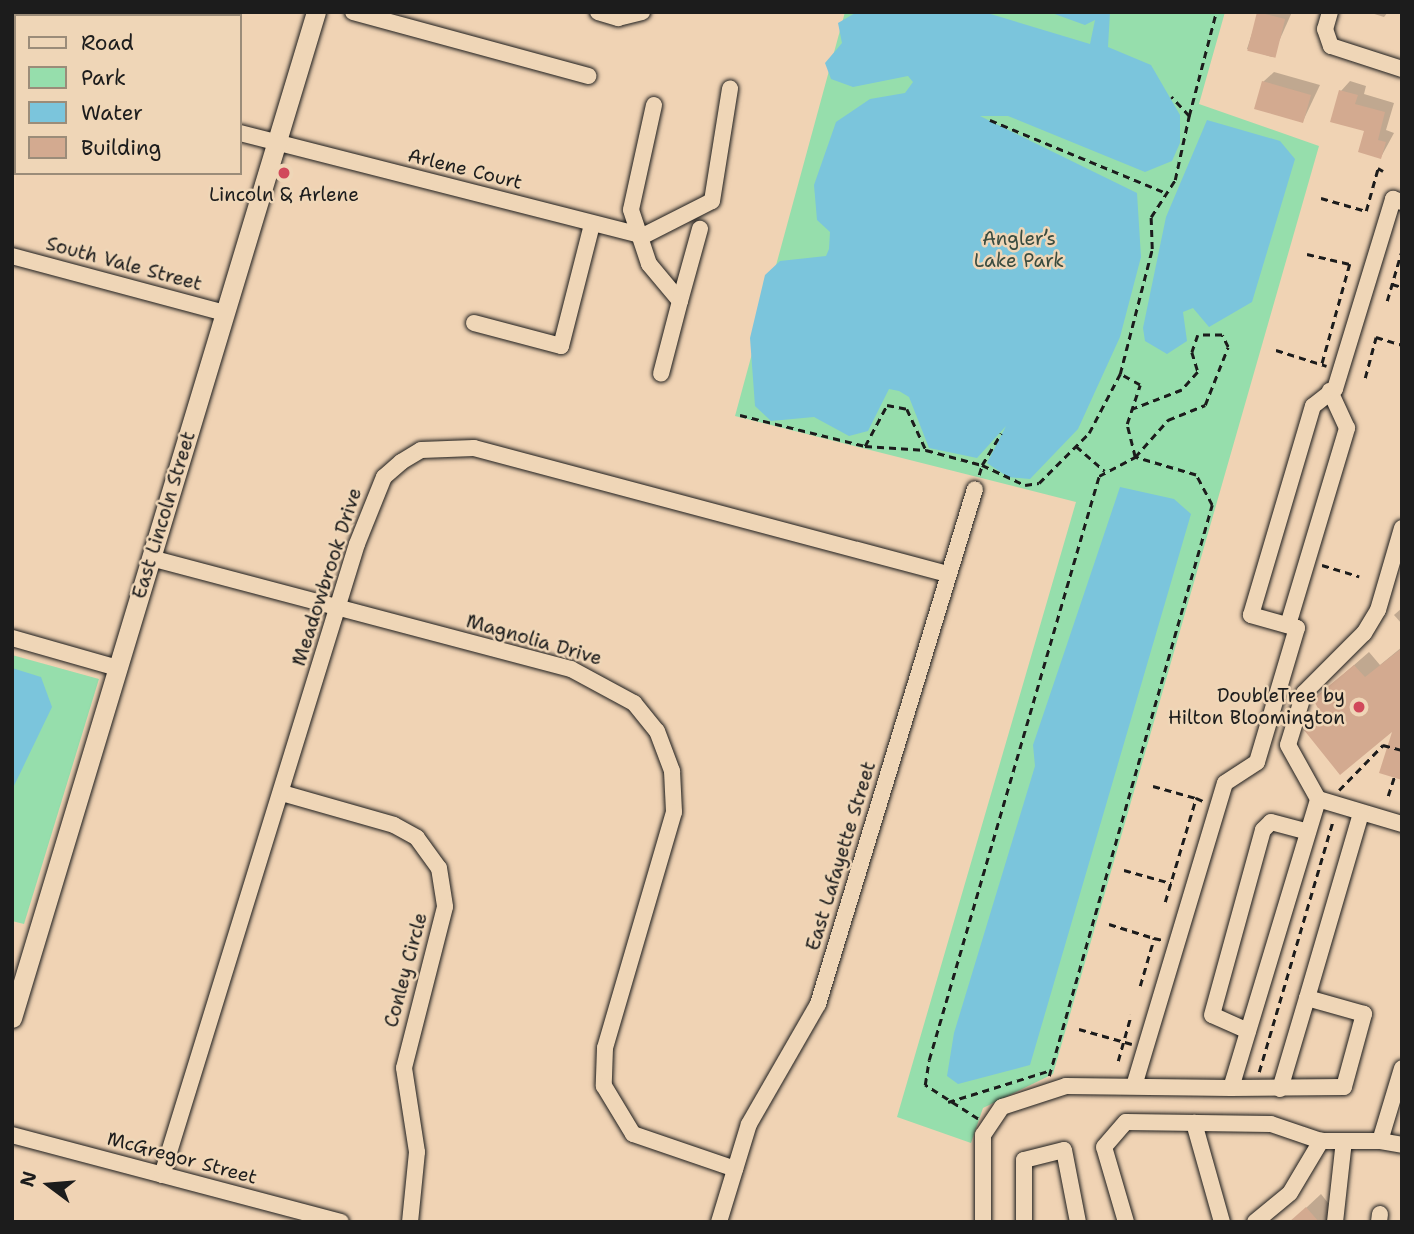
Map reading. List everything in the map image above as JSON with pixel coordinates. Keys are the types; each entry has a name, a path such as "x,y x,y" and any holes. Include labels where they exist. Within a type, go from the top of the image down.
{"main road":[{"name":"East Lincoln Street","path":"12,1018 316,12"}],"street":[{"path":"353,12 588,76"},
{"path":"598,12 618,18 642,12"},
{"path":"1329,12 1328,42 1344,54 1402,69"},
{"path":"643,236 712,201 730,88"},
{"path":"654,105 632,191 631,210 643,236 649,264 680,302"},
{"name":"Arlene Court","path":"242,134 643,236"},
{"path":"1133,1086 1225,783 1256,762 1297,628 1251,615 1252,606 1313,406 1330,391 1341,369 1392,200 1402,202"},
{"path":"474,323 561,346 592,224"},
{"path":"661,374 700,229"},
{"name":"South Vale Street","path":"12,257 224,313"},
{"path":"1288,625 1347,428 1330,391"},
{"name":"Meadowbrook Drive","path":"162,1175 337,610 384,477 421,450 474,447 947,573"},
{"name":"East Lafayette Street","path":"719,1222 750,1124 818,1004 947,573 975,489"},
{"path":"1402,528 1378,610 1364,633 1304,693 1293,717 1288,745 1318,799 1402,824"},
{"name":"Magnolia Drive","path":"151,558 337,610 571,669 634,703 657,731 672,771 674,812 605,1048 604,1086 634,1134 735,1169"},
{"path":"12,638 117,668"},
{"name":"Conley Circle","path":"282,793 394,825 417,838 439,868 445,907 404,1068 416,1152 410,1222"},
{"path":"1231,1088 1318,799"},
{"path":"1280,1090 1361,813"},
{"path":"1248,1031 1212,1015 1263,830 1271,822 1308,832"},
{"path":"983,1222 987,1124 1002,1107 1050,1090 1084,1084 1280,1090 1344,1087 1364,1014 1307,998"},
{"path":"1380,1141 1402,1069"},
{"path":"1126,1222 1104,1147 1126,1122 1271,1124 1321,1141 1380,1141 1402,1145"},
{"path":"1194,1123 1222,1222"},
{"name":"McGregor Street","path":"12,1135 341,1222"},
{"path":"1255,1222 1290,1193 1321,1141"},
{"path":"1335,1222 1344,1141"},
{"path":"1024,1222 1024,1160 1064,1150 1078,1222"}],"path":[{"path":"740,415 865,446 926,450 982,465 1025,485 1039,483 1076,446 1120,374 1152,249 1151,217 1164,192 1175,180 1216,12"},
{"path":"1171,97 1189,116"},
{"path":"990,120 1164,192"},
{"path":"1321,198 1366,211 1378,168 1383,171"},
{"path":"1387,301 1401,253"},
{"path":"1307,254 1350,264 1321,364"},
{"path":"1392,284 1402,287"},
{"path":"987,1124 945,1102 925,1085 929,1060 1105,471 1135,457 1168,420 1205,405 1228,347 1222,335 1198,335 1192,352 1198,372 1182,390 1133,409"},
{"path":"1370,335 1402,345"},
{"path":"1365,378 1376,337"},
{"path":"1276,350 1341,369"},
{"path":"1120,374 1140,385 1127,424 1135,457"},
{"path":"865,446 887,405 907,409 926,450"},
{"path":"975,489 982,465 1001,433"},
{"path":"1076,446 1105,471"},
{"path":"1050,1090 1048,1071 1212,505 1196,475 1135,457"},
{"path":"1339,790 1383,745 1402,750"},
{"path":"1388,796 1394,777"},
{"path":"1153,786 1218,805"},
{"path":"1165,902 1196,798"},
{"path":"1254,1089 1336,810"},
{"path":"1124,870 1171,883"},
{"path":"1109,924 1176,944"},
{"path":"1140,986 1154,938"},
{"path":"1118,1061 1131,1016"},
{"path":"1079,1029 1145,1048"},
{"path":"945,1102 1048,1071"}],"green space":[{"name":"Angler’s Lake Park","path":"845,12 1225,12 1199,104 1319,146 1053,1074 983,1108 971,1143 897,1117 1076,502 735,416"},
{"path":"12,655 99,679 24,924 12,921"}],"water":[{"path":"857,12 984,12 1090,44 1095,20 1085,25 1049,12 1110,12 1108,47 1151,65 1180,115 1180,143 1172,161 1145,172 1008,116 980,116 1137,193 1141,257 1120,337 1078,429 1030,479 1008,477 987,463 1006,426 977,458 929,448 909,397 899,391 889,389 868,431 849,436 814,417 771,421 755,406 750,338 765,275 780,261 826,256 829,249 830,232 817,220 814,185 836,122 870,99 905,93 913,82 908,76 853,87 831,79 825,63 842,43 838,23"},
{"path":"1207,120 1280,141 1295,159 1252,302 1209,327 1193,308 1183,312 1187,341 1167,354 1145,341 1143,328 1166,217"},
{"path":"1120,487 1174,499 1191,514 1030,1065 958,1084 947,1076 954,1033 1035,766 1033,745"},
{"path":"12,668 41,677 52,707 12,790"}],"building":[{"path":"1257,12 1285,19 1275,58 1247,51"},
{"path":"1262,81 1311,95 1303,123 1254,109"},
{"path":"1339,90 1358,95 1355,104 1385,112 1378,140 1386,142 1381,159 1358,152 1364,131 1330,122"},
{"name":"DoubleTree by Hilton Bloomington","path":"1402,648 1402,780 1379,773 1392,732 1340,775 1304,730 1321,714 1313,699 1354,665 1365,677"},
{"path":"1306,1207 1319,1222 1289,1222"}],"place":[{"name":"Lincoln & Arlene","path":"284,173"},
{"name":"DoubleTree by Hilton Bloomington","path":"1359,707"}]}
